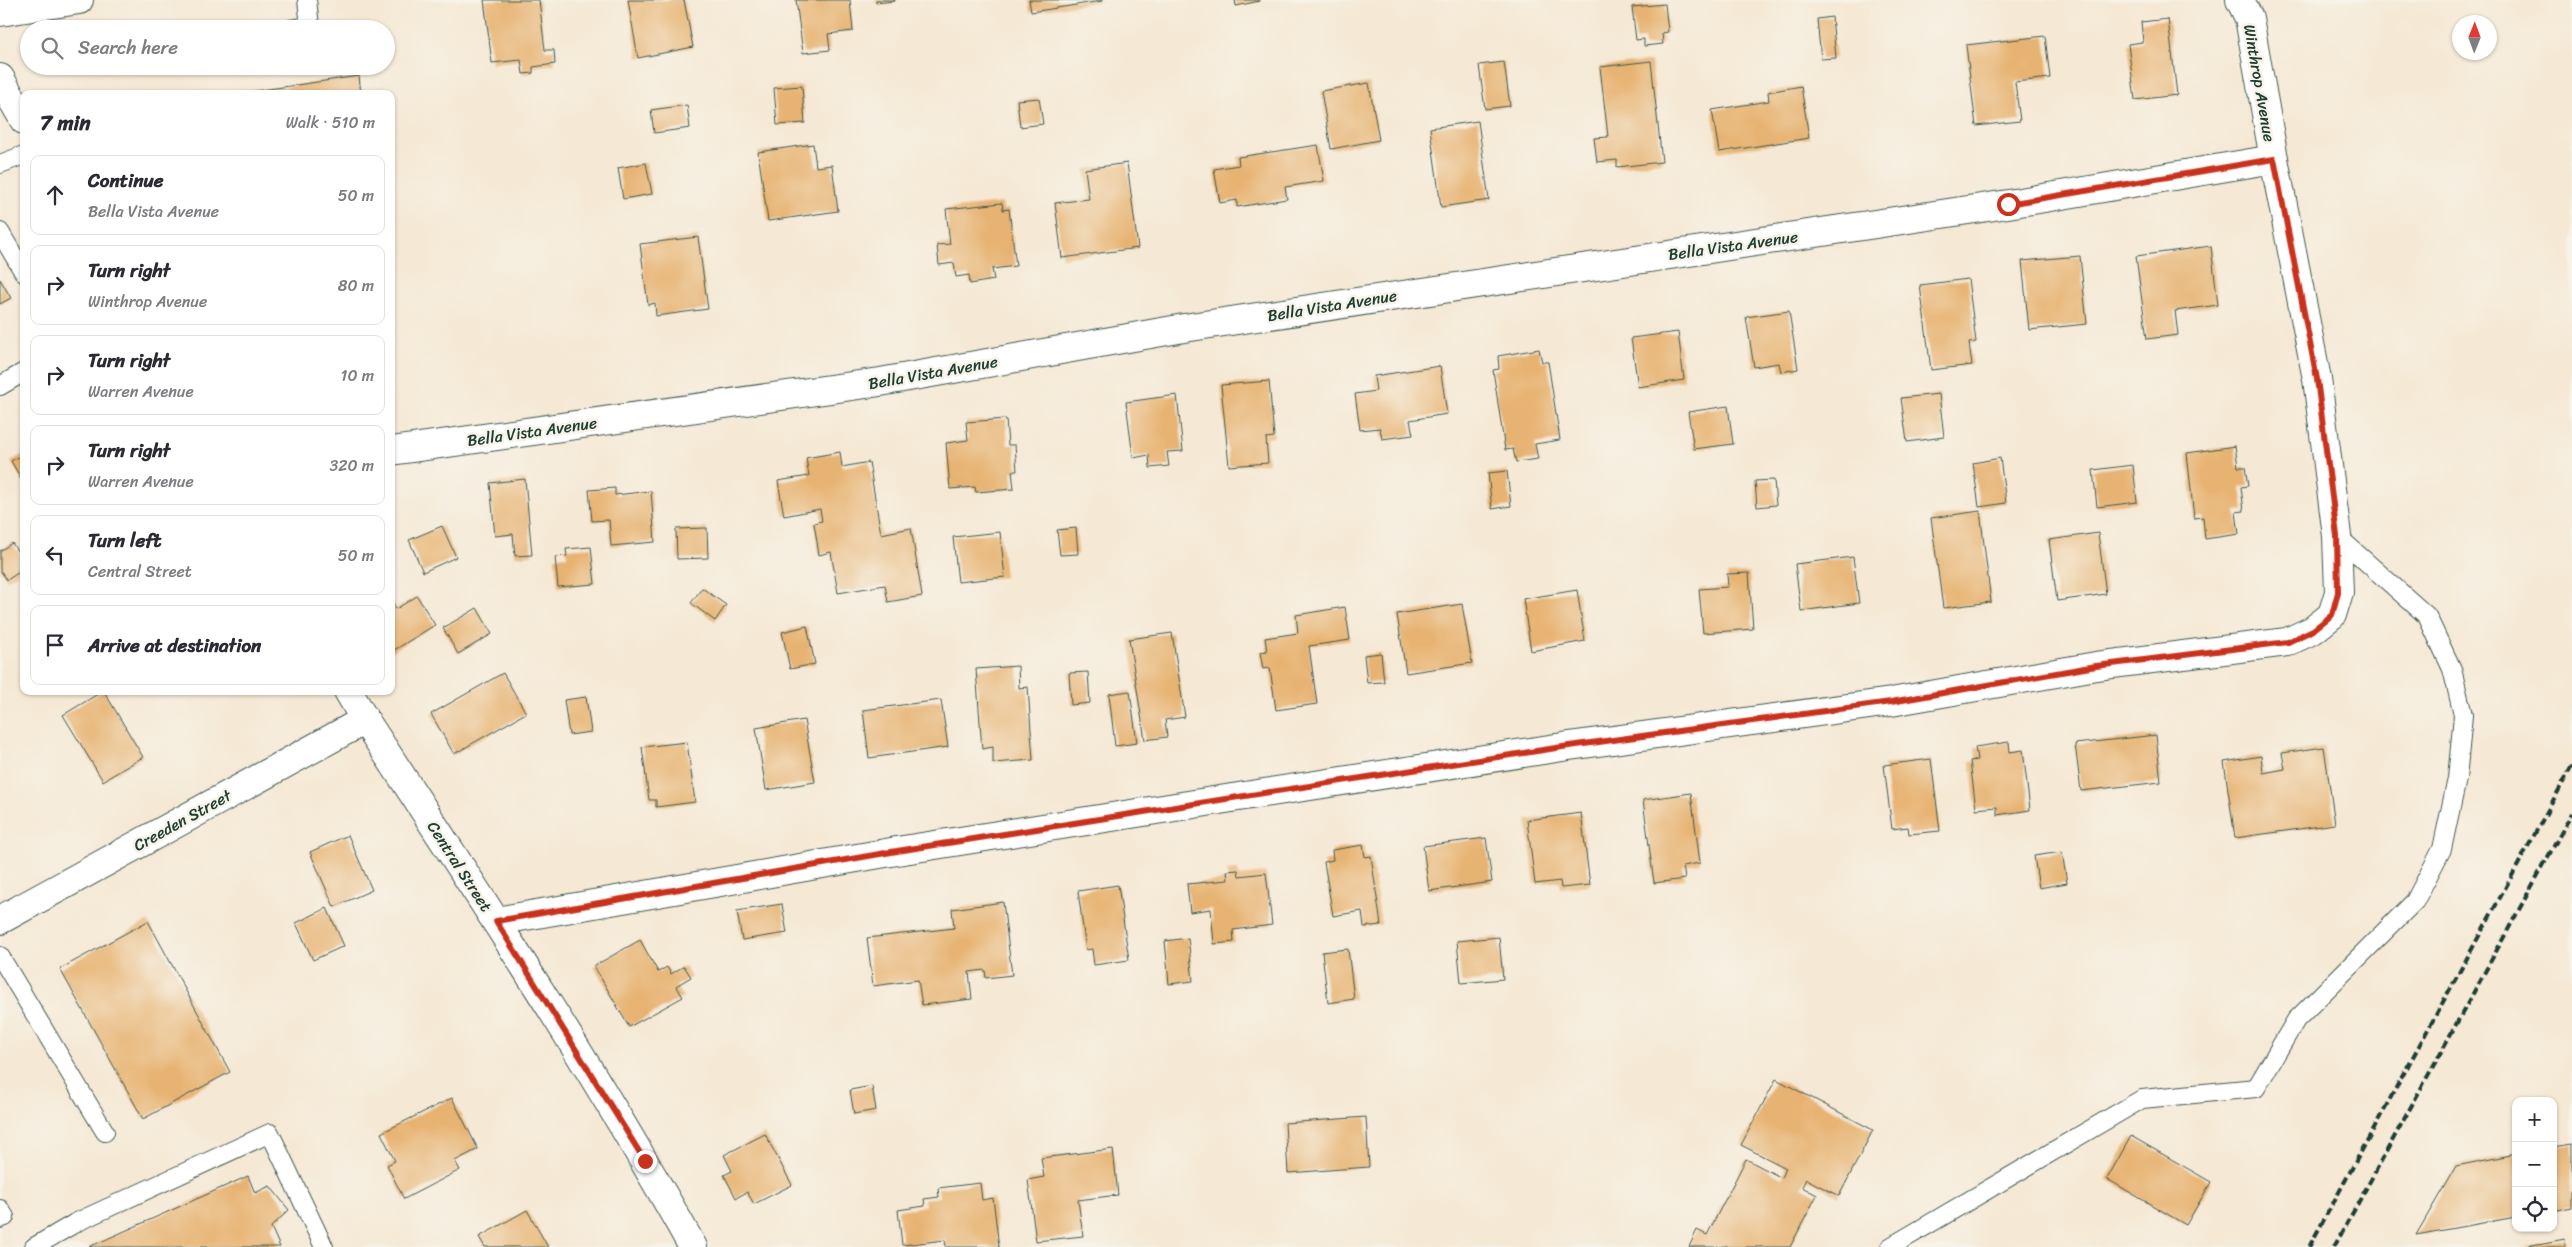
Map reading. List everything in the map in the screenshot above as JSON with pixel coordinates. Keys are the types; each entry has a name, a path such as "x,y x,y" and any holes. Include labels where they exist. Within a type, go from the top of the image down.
{"street":[{"path":"0,12 79,0"},
{"name":"Winthrop Avenue","path":"496,921 887,852 1251,795 1560,748 1891,702 2096,666 2288,642 2313,630 2333,612 2338,592 2337,536 2317,379 2274,159 2249,18 2240,0"},
{"path":"0,78 20,113"},
{"name":"Bella Vista Avenue","path":"395,450 880,382 1184,328 2008,204 2274,159"},
{"name":"Central Street","path":"350,695 496,921 645,1161 693,1247"},
{"name":"Creeden Street","path":"0,920 365,720"}],"lane":[{"path":"307,0 309,20"},
{"path":"0,164 20,156"},
{"path":"0,232 20,266"},
{"path":"0,386 20,374"},
{"path":"1890,1247 2142,1099 2256,1088 2296,1020 2415,901 2442,848 2457,780 2464,715 2452,668 2427,616 2337,536"},
{"path":"0,956 105,1132"},
{"path":"34,1247 77,1222 270,1133 324,1247"},
{"path":"0,1209 5,1217 0,1219"}],"building":[{"path":"484,0 539,0 545,50 554,50 555,64 533,67 533,73 523,74 521,60 492,63"},
{"path":"628,0 684,0 693,47 638,58"},
{"path":"796,0 850,0 853,31 828,34 830,50 803,53"},
{"path":"876,0 895,0 895,1 876,3"},
{"path":"1029,0 1102,0 1102,1 1031,12"},
{"path":"1235,0 1260,0 1260,1 1236,6"},
{"path":"1665,4 1668,32 1662,33 1663,44 1644,46 1644,39 1636,40 1632,7"},
{"path":"1832,17 1836,58 1821,59 1817,19"},
{"path":"2168,19 2177,95 2135,100 2128,44 2143,42 2141,22"},
{"path":"2045,36 2050,78 2015,82 2020,121 1976,126 1966,45"},
{"path":"1651,61 1662,162 1617,167 1617,160 1597,162 1594,138 1608,137 1600,67"},
{"path":"1504,62 1510,106 1485,109 1479,65"},
{"path":"359,76 361,90 262,90"},
{"path":"1369,83 1379,140 1331,149 1321,91"},
{"path":"802,86 805,123 777,125 774,88"},
{"path":"1801,86 1809,138 1719,152 1712,110 1769,101 1768,92"},
{"path":"1039,98 1043,124 1020,127 1017,100"},
{"path":"687,105 690,128 654,133 651,110"},
{"path":"1478,121 1489,200 1441,207 1430,128"},
{"path":"813,144 816,167 832,165 838,211 768,221 758,152"},
{"path":"1318,145 1324,181 1285,187 1287,199 1237,207 1237,200 1220,203 1214,169 1239,165 1238,157"},
{"path":"646,163 652,194 623,199 618,168"},
{"path":"1127,163 1138,248 1062,258 1055,203 1089,199 1085,169"},
{"path":"1002,203 1003,210 1009,209 1016,266 992,269 994,280 970,284 969,275 956,277 954,263 939,265 937,245 950,244 946,209"},
{"path":"698,237 708,309 656,316 655,303 648,305 640,244"},
{"path":"2211,246 2218,305 2175,311 2178,335 2147,339 2136,256"},
{"path":"2080,256 2087,324 2029,330 2022,261"},
{"path":"0,279 11,298 0,304"},
{"path":"1968,279 1976,342 1969,343 1972,365 1931,370 1920,285"},
{"path":"1789,311 1798,369 1781,372 1779,363 1754,367 1746,317"},
{"path":"1678,332 1684,380 1638,387 1631,338"},
{"path":"1539,349 1542,362 1548,362 1560,440 1535,444 1538,459 1516,462 1513,449 1505,450 1493,370 1499,369 1498,356"},
{"path":"1440,366 1447,414 1410,420 1413,435 1382,439 1380,428 1360,430 1355,394 1376,391 1374,376"},
{"path":"1269,381 1274,437 1266,438 1268,463 1229,466 1221,385"},
{"path":"1939,394 1944,437 1907,442 1901,398"},
{"path":"1177,395 1183,451 1167,452 1169,466 1150,468 1149,455 1133,458 1126,402"},
{"path":"1728,406 1733,444 1694,449 1688,412"},
{"path":"1006,419 1008,445 1015,445 1017,471 1012,471 1014,489 976,492 975,487 950,489 946,443 968,440 966,422"},
{"path":"2235,446 2238,467 2245,467 2248,486 2241,487 2244,511 2236,512 2239,534 2205,539 2203,517 2194,518 2187,453"},
{"path":"840,452 842,467 869,462 881,534 911,528 922,596 888,602 885,585 838,593 831,552 819,555 814,523 822,521 820,509 784,516 778,481 809,476 806,458"},
{"path":"20,456 20,477 11,461"},
{"path":"2000,458 2006,503 1979,507 1973,463"},
{"path":"2133,465 2137,502 2097,507 2093,470"},
{"path":"1507,471 1511,506 1492,509 1488,473"},
{"path":"525,479 532,555 515,556 513,534 495,536 490,483"},
{"path":"1774,480 1776,505 1757,507 1755,481"},
{"path":"615,488 615,495 651,491 655,542 611,546 609,520 592,521 589,490"},
{"path":"1980,511 1991,602 1943,608 1931,518"},
{"path":"442,526 456,557 423,572 409,540"},
{"path":"707,528 708,558 677,559 676,529"},
{"path":"1076,528 1078,554 1060,555 1057,530"},
{"path":"1000,532 1005,577 958,582 953,537"},
{"path":"2098,533 2106,594 2057,601 2049,540"},
{"path":"12,543 20,555 20,572 7,580 0,570 0,551"},
{"path":"591,547 595,584 558,587 555,557 567,556 566,549"},
{"path":"1853,557 1859,603 1801,611 1795,564"},
{"path":"1749,573 1753,629 1703,633 1699,589 1728,587 1727,574"},
{"path":"702,588 726,605 715,621 691,603"},
{"path":"1577,590 1585,641 1531,651 1523,599"},
{"path":"417,596 435,625 395,650 395,607 396,609"},
{"path":"1462,604 1472,663 1406,673 1397,614"},
{"path":"1345,607 1350,640 1309,646 1317,704 1276,710 1270,668 1263,669 1260,652 1267,651 1265,638 1298,633 1296,615"},
{"path":"477,608 492,634 458,654 443,628"},
{"path":"807,626 815,664 790,669 782,632"},
{"path":"1172,633 1185,717 1165,720 1167,737 1145,740 1129,639"},
{"path":"1381,653 1384,682 1367,683 1364,655"},
{"path":"1018,666 1019,688 1028,687 1033,760 993,763 993,747 982,749 976,669"},
{"path":"1088,672 1090,703 1071,705 1069,673"},
{"path":"503,673 526,713 454,754 431,714"},
{"path":"1130,691 1137,743 1115,746 1109,694"},
{"path":"96,695 106,695 143,757 103,781 63,715"},
{"path":"586,697 591,732 569,735 564,700"},
{"path":"941,700 948,747 869,758 863,710"},
{"path":"804,720 815,782 766,790 756,728"},
{"path":"2156,735 2161,782 2081,791 2075,744"},
{"path":"687,742 695,802 656,807 656,800 649,800 642,747"},
{"path":"2009,742 2010,752 2023,750 2030,810 1997,815 1997,807 1976,809 1970,761 1977,760 1975,747"},
{"path":"2324,747 2335,824 2235,838 2224,762 2261,756 2263,773 2285,769 2282,753"},
{"path":"1931,759 1940,831 1909,834 1908,827 1892,829 1884,765"},
{"path":"1691,793 1700,863 1683,866 1685,879 1654,883 1643,800"},
{"path":"1581,813 1590,885 1561,888 1560,881 1535,884 1527,820"},
{"path":"348,835 372,890 334,907 310,852"},
{"path":"1486,838 1492,882 1429,891 1423,846"},
{"path":"1363,845 1365,857 1371,856 1381,925 1364,927 1362,911 1333,916 1324,862 1333,860 1332,850"},
{"path":"2062,852 2067,883 2039,888 2034,856"},
{"path":"1238,870 1239,876 1266,873 1272,925 1233,930 1234,942 1214,944 1211,909 1190,912 1187,884 1228,880 1227,871"},
{"path":"1118,885 1129,960 1094,965 1092,949 1086,950 1078,891"},
{"path":"1003,902 1012,975 986,978 985,970 969,972 972,999 922,1005 918,980 873,986 867,938 954,928 952,909"},
{"path":"782,904 787,933 742,940 737,911"},
{"path":"327,908 344,946 313,960 296,923"},
{"path":"148,921 230,1072 143,1119 60,969"},
{"path":"1499,937 1503,979 1461,983 1457,941"},
{"path":"1188,938 1193,981 1169,984 1165,941"},
{"path":"640,940 658,972 667,967 671,974 684,966 691,977 676,986 683,997 629,1027 594,966"},
{"path":"1348,949 1354,999 1328,1003 1322,952"},
{"path":"1776,1079 1873,1130 1839,1196 1806,1179 1802,1187 1817,1195 1790,1247 1689,1247 1697,1230 1707,1235 1746,1159 1782,1178 1786,1168 1741,1145"},
{"path":"872,1086 876,1110 854,1114 850,1090"},
{"path":"452,1098 478,1149 455,1161 460,1170 404,1199 387,1165 395,1161 381,1133"},
{"path":"1366,1117 1369,1167 1288,1173 1285,1123"},
{"path":"765,1134 792,1185 754,1204 747,1192 736,1198 724,1175 732,1171 724,1155"},
{"path":"2131,1136 2211,1182 2186,1225 2107,1179"},
{"path":"2572,1144 2572,1207 2557,1210 2557,1187 2557,1146"},
{"path":"1113,1149 1118,1195 1078,1200 1083,1236 1036,1241 1028,1180 1044,1177 1041,1158"},
{"path":"2512,1155 2512,1218 2416,1235 2456,1166"},
{"path":"248,1176 255,1193 270,1186 289,1210 271,1227 280,1247 89,1247"},
{"path":"980,1183 982,1200 993,1198 999,1247 946,1247 945,1240 902,1245 898,1210 925,1206 924,1199 939,1197 938,1188"},
{"path":"527,1210 548,1247 485,1247 479,1237"},
{"path":"2565,1239 2566,1247 2527,1246"}],"railway":[{"path":"2309,1247 2572,766"},
{"path":"2334,1247 2572,813"}],"route":[{"path":"645,1161 496,921 897,851 1251,795 1569,746 1891,702 2096,666 2288,642 2313,630 2332,615 2338,592 2337,536 2317,379 2274,159 2008,204"}]}
